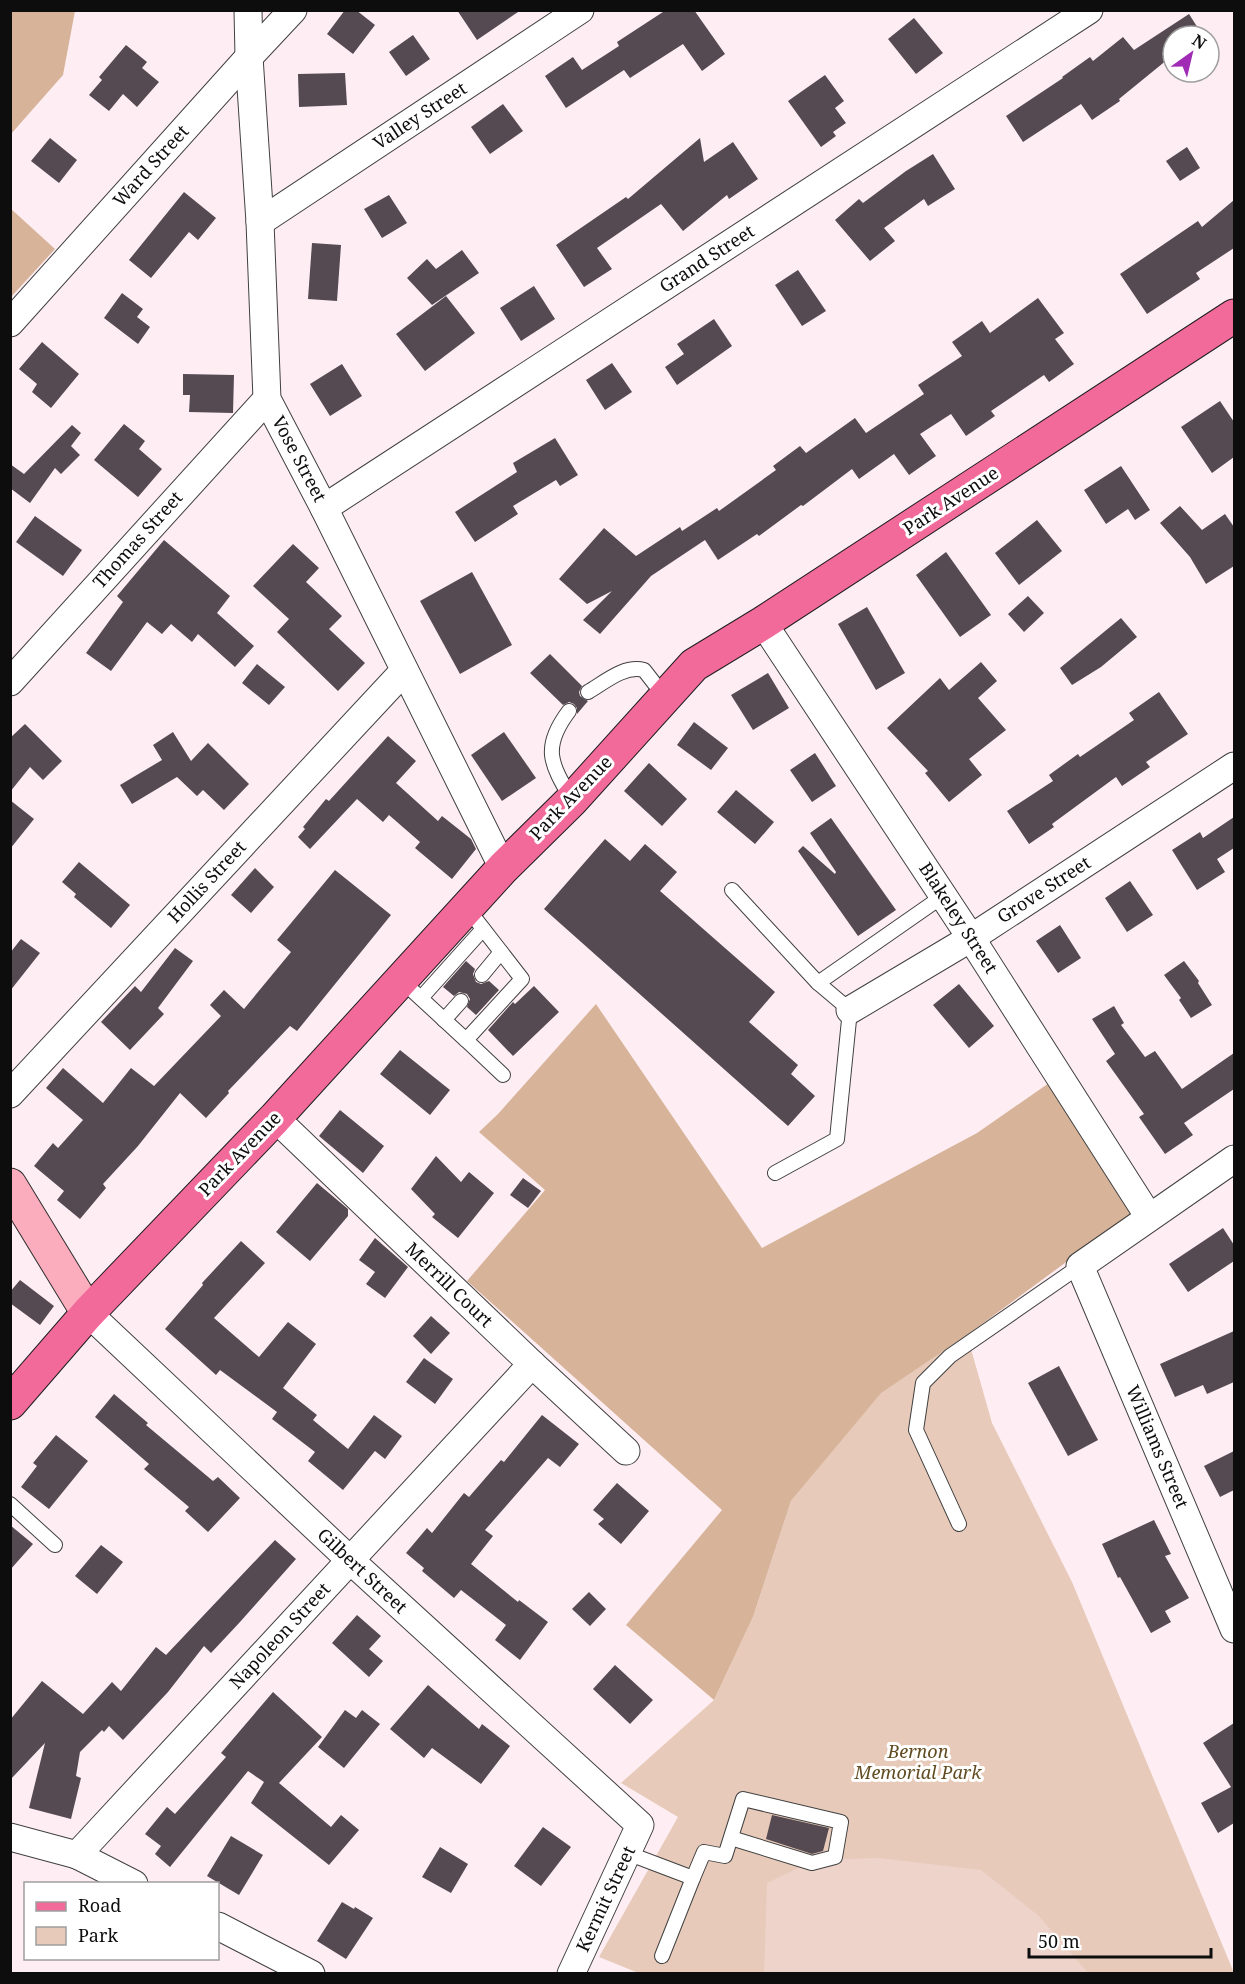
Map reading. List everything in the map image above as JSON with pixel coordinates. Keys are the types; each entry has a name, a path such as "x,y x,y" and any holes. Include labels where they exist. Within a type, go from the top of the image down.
{"main road":[{"name":"Park Avenue","path":"10,1403 88,1313 274,1118 411,989 475,919 503,868 572,800 694,665 763,623 1234,316"}],"street":[{"name":"Vose Street","path":"248,10 267,399 324,508 503,868"},
{"name":"Ward Street","path":"10,322 293,10"},
{"name":"Valley Street","path":"260,222 580,10"},
{"name":"Grand Street","path":"324,508 1089,10"},
{"name":"Thomas Street","path":"10,682 267,399"},
{"name":"Blakeley Street","path":"763,623 971,938 1149,1217"},
{"name":"Hollis Street","path":"10,1094 404,671"},
{"name":"Grove Street","path":"850,1010 971,938 1234,766"},
{"name":"Merrill Court","path":"274,1118 626,1451"},
{"path":"1080,1266 1234,1159"},
{"path":"10,1185 88,1313"},
{"name":"Williams Street","path":"1080,1266 1234,1629"},
{"name":"Gilbert Street","path":"88,1313 350,1560 640,1825"},
{"name":"Napoleon Street","path":"77,1855 532,1364"},
{"name":"Kermit Street","path":"572,1974 640,1825"},
{"path":"10,1837 77,1855 130,1882"},
{"path":"219,1927 311,1974"}],"lane":[{"path":"588,692 610,678 635,668 644,670 665,697"},
{"path":"569,711 560,723 553,742 552,756 554,769 572,800"},
{"path":"732,890 818,982 850,1010 837,1139 776,1173"},
{"path":"818,982 943,896"},
{"path":"466,1040 522,979 475,919"},
{"path":"482,975 501,952"},
{"path":"411,989 502,1075"},
{"path":"444,1020 460,1002"},
{"path":"958,1524 916,1430 923,1383 950,1356 1080,1266"},
{"path":"10,1504 55,1545"},
{"path":"662,1956 704,1852 725,1856 743,1799 842,1822 835,1857 812,1863 731,1838"},
{"path":"627,1853 693,1878"}],"green space":[{"name":"Bernon Memorial Park","path":"967,1335 992,1423 1072,1582 1234,1973 641,1974 599,1957 678,1817 621,1783 714,1700 753,1617 791,1501 881,1392"}],"shaded area":[{"path":"11,10 75,11 63,75 11,134"},
{"path":"10,208 55,249 11,297 10,297"},
{"path":"596,1004 762,1248 977,1133 1059,1076 1137,1210 967,1335 881,1393 791,1501 753,1617 714,1700 626,1625 722,1510 467,1281 545,1190 479,1132 498,1114"},
{"path":"878,1858 981,1870 1039,1916 1088,1973 764,1974 767,1883 815,1860"}],"building":[{"path":"345,10 356,10 375,25 353,54 327,34"},
{"path":"457,10 521,10 477,40"},
{"path":"666,10 694,10 725,54 702,71 683,44 630,78 624,70 566,108 545,76 573,57 582,70 619,46 617,42"},
{"path":"1189,14 1195,24 1174,24"},
{"path":"914,18 943,53 916,74 888,39"},
{"path":"1161,32 1161,65 1119,99 1120,101 1092,120 1081,104 1023,142 1006,116 1090,57 1093,61 1123,37 1134,50"},
{"path":"413,35 430,59 406,76 389,52"},
{"path":"126,45 147,62 142,68 159,82 137,107 123,94 109,111 89,95 102,80 99,77"},
{"path":"345,73 347,105 299,107 298,74"},
{"path":"825,75 844,101 835,108 846,123 833,132 836,136 821,147 788,101"},
{"path":"503,104 523,131 490,154 471,127"},
{"path":"50,138 77,160 59,183 31,161"},
{"path":"700,138 704,162 733,142 758,179 729,199 727,195 683,231 661,204 597,248 612,269 584,287 556,245 626,197 628,199"},
{"path":"1187,147 1200,168 1180,181 1166,161"},
{"path":"933,154 955,189 928,206 924,199 884,228 895,241 870,261 835,220 859,199 863,203"},
{"path":"184,192 216,218 198,240 189,232 151,278 129,260"},
{"path":"389,195 407,223 382,238 364,209"},
{"path":"1234,200 1234,248 1196,273 1200,279 1147,314 1120,274 1198,221 1202,227"},
{"path":"312,243 341,245 337,301 308,299"},
{"path":"462,250 479,273 432,305 407,278 427,259 436,269"},
{"path":"798,270 826,311 802,326 775,285"},
{"path":"534,286 555,319 521,341 500,308"},
{"path":"122,293 143,309 137,317 150,327 138,344 104,318"},
{"path":"446,296 475,333 425,371 396,334"},
{"path":"1038,298 1064,333 1055,339 1074,364 1049,382 1044,375 991,411 995,416 966,436 951,414 920,434 936,456 909,475 894,454 859,479 852,469 759,536 757,534 718,560 705,540 651,576 600,634 583,620 612,591 587,604 559,579 604,528 636,556 680,527 682,531 717,508 719,511 776,470 773,466 800,446 806,453 855,418 866,433 924,394 918,385 962,356 952,342 982,321 990,333"},
{"path":"714,319 732,346 677,385 665,367 684,354 677,344"},
{"path":"42,342 79,374 51,408 32,392 37,384 19,369"},
{"path":"612,363 632,392 605,410 586,380"},
{"path":"342,364 362,396 330,416 310,384"},
{"path":"183,374 234,375 233,413 189,412 190,395 183,395"},
{"path":"1220,401 1234,422 1234,457 1212,473 1181,427"},
{"path":"124,424 145,441 139,449 162,469 138,497 94,460"},
{"path":"72,425 81,433 71,446 80,455 61,474 55,468 30,503 10,488 10,464 24,474"},
{"path":"555,438 578,475 560,486 556,480 513,506 518,514 475,542 455,512 517,472 513,463"},
{"path":"1121,466 1150,510 1135,520 1128,509 1106,524 1084,490"},
{"path":"1180,506 1202,530 1225,514 1234,527 1234,566 1206,584 1190,557 1160,523"},
{"path":"35,516 82,550 63,576 16,542"},
{"path":"1037,520 1062,551 1019,585 995,553"},
{"path":"164,540 230,596 217,613 254,646 235,667 198,634 192,642 171,624 162,634 147,622 111,671 86,653 123,602 117,596"},
{"path":"293,544 319,568 306,582 342,616 329,629 365,663 338,691 277,632 289,619 253,586"},
{"path":"946,552 991,615 960,637 916,575"},
{"path":"472,572 512,645 460,674 420,601"},
{"path":"1028,596 1044,613 1024,632 1008,614"},
{"path":"867,607 905,673 876,690 838,624"},
{"path":"1121,618 1137,637 1101,667 1072,685 1060,668"},
{"path":"550,654 582,686 580,696 588,701 577,714 574,704 569,702 563,705 530,673"},
{"path":"981,662 997,681 978,698 1006,730 969,759 982,775 949,802 925,773 928,771 887,728 940,678 949,690"},
{"path":"257,664 285,687 269,705 242,683"},
{"path":"768,673 789,708 753,730 731,695"},
{"path":"1159,692 1188,734 1146,762 1150,767 1122,786 1116,777 1052,824 1054,827 1029,844 1007,811 1053,781 1049,775 1078,754 1080,757 1134,720 1129,713"},
{"path":"694,722 728,748 711,770 677,745"},
{"path":"25,724 62,761 43,780 30,767 10,792 10,738"},
{"path":"173,732 191,761 208,743 249,784 224,810 203,790 197,796 177,777 132,804 120,785 162,760 153,745"},
{"path":"504,732 536,778 502,801 471,755"},
{"path":"388,736 416,761 396,783 438,821 442,816 471,839 476,849 452,879 415,848 420,842 389,815 383,822 357,799 310,849 298,837 305,829 303,827 326,799 329,801"},
{"path":"815,753 836,786 812,802 790,770"},
{"path":"649,763 687,799 662,826 624,791"},
{"path":"736,790 774,822 755,844 717,812"},
{"path":"10,800 34,819 10,849"},
{"path":"1234,817 1234,848 1217,859 1225,872 1197,890 1172,850 1200,832 1203,838"},
{"path":"831,818 896,910 858,936 798,851 803,846 835,874 836,872 810,833"},
{"path":"605,839 630,861 645,844 677,872 660,891 775,992 749,1022 798,1065 791,1074 815,1096 788,1126 544,909"},
{"path":"79,862 130,905 111,928 74,897 76,894 62,882"},
{"path":"255,868 274,887 251,913 231,895"},
{"path":"335,870 391,915 297,1031 290,1026 228,1091 229,1093 206,1118 180,1093 138,1146 103,1184 106,1188 80,1219 57,1200 64,1191 34,1166 53,1143 58,1148 83,1120 46,1088 63,1068 103,1103 131,1068 154,1086 221,1016 210,1005 224,990 244,1009 291,952 277,940"},
{"path":"1130,881 1153,915 1127,932 1105,898"},
{"path":"1060,925 1081,958 1058,973 1036,941"},
{"path":"21,939 40,953 10,991 10,953"},
{"path":"175,948 193,961 158,1008 164,1014 130,1050 101,1022 135,986 141,992"},
{"path":"466,961 475,969 473,974 476,982 481,984 489,981 499,990 476,1015 467,1007 470,999 467,994 459,992 454,996 443,987"},
{"path":"1184,961 1199,981 1198,983 1212,1005 1191,1018 1179,1000 1181,998 1164,975"},
{"path":"959,984 994,1026 969,1048 933,1005"},
{"path":"534,986 559,1012 513,1056 488,1030 513,1002 515,1004"},
{"path":"1114,1006 1124,1023 1121,1025 1145,1057 1155,1051 1182,1089 1234,1053 1234,1089 1184,1123 1193,1135 1165,1154 1139,1117 1144,1114 1106,1061 1115,1054 1092,1019"},
{"path":"400,1050 450,1090 430,1115 380,1074"},
{"path":"340,1110 384,1146 363,1173 319,1136"},
{"path":"436,1156 461,1182 469,1172 494,1193 458,1238 432,1217 435,1214 411,1189"},
{"path":"523,1178 541,1191 528,1208 510,1195"},
{"path":"317,1183 348,1209 348,1216 310,1261 276,1232"},
{"path":"1223,1228 1234,1245 1234,1261 1188,1292 1169,1264"},
{"path":"375,1238 408,1267 385,1298 366,1284 375,1272 359,1260"},
{"path":"241,1241 265,1263 214,1318 259,1357 288,1322 316,1344 283,1388 317,1415 313,1420 348,1449 374,1415 402,1436 385,1459 375,1451 343,1490 308,1461 315,1452 272,1419 277,1412 220,1370 216,1375 165,1329 203,1285 202,1283"},
{"path":"20,1280 54,1306 40,1325 10,1303 10,1292"},
{"path":"431,1316 450,1333 431,1354 413,1336"},
{"path":"1234,1331 1234,1382 1207,1394 1203,1385 1175,1397 1160,1364"},
{"path":"424,1358 453,1379 435,1404 406,1382"},
{"path":"1059,1366 1098,1440 1068,1456 1028,1383"},
{"path":"114,1394 148,1423 146,1425 213,1481 218,1477 240,1498 208,1532 185,1511 189,1507 144,1469 149,1464 95,1417"},
{"path":"542,1415 579,1444 560,1467 548,1458 485,1530 493,1536 471,1564 518,1602 519,1600 548,1622 520,1660 495,1640 506,1625 461,1590 454,1598 422,1571 424,1568 406,1553 427,1528 432,1533 464,1493 469,1497 501,1460 504,1462"},
{"path":"56,1435 88,1461 49,1509 21,1487 37,1466 33,1463"},
{"path":"1234,1451 1234,1490 1220,1497 1204,1466"},
{"path":"617,1483 649,1511 621,1544 598,1524 604,1519 593,1510"},
{"path":"1154,1520 1171,1554 1165,1556 1189,1598 1165,1611 1171,1622 1151,1633 1120,1577 1118,1578 1102,1544"},
{"path":"10,1525 33,1544 10,1570"},
{"path":"275,1540 296,1559 240,1622 211,1653 204,1646 168,1692 123,1740 109,1726 80,1752 76,1776 81,1778 71,1819 29,1808 45,1743 10,1780 10,1720 42,1681 83,1714 112,1682 121,1691 156,1647 166,1655"},
{"path":"101,1545 123,1562 97,1594 75,1576"},
{"path":"589,1592 606,1609 590,1626 572,1609"},
{"path":"357,1615 381,1636 369,1649 383,1661 369,1677 332,1643"},
{"path":"615,1665 653,1700 630,1724 593,1689"},
{"path":"428,1685 479,1729 482,1724 510,1746 481,1784 432,1748 424,1758 390,1729"},
{"path":"273,1692 322,1737 279,1783 331,1827 341,1815 359,1830 329,1865 251,1803 264,1782 248,1771 170,1867 155,1854 161,1846 145,1834 167,1807 175,1814 226,1757 221,1753"},
{"path":"345,1710 356,1718 362,1710 380,1724 344,1768 318,1747"},
{"path":"1234,1723 1234,1823 1218,1833 1201,1803 1231,1787 1203,1743"},
{"path":"772,1815 829,1828 823,1851 812,1854 766,1839"},
{"path":"543,1827 571,1847 541,1886 514,1866"},
{"path":"231,1836 263,1855 239,1895 207,1876"},
{"path":"440,1847 468,1864 451,1893 422,1877"},
{"path":"342,1902 373,1918 346,1959 317,1941"}]}
